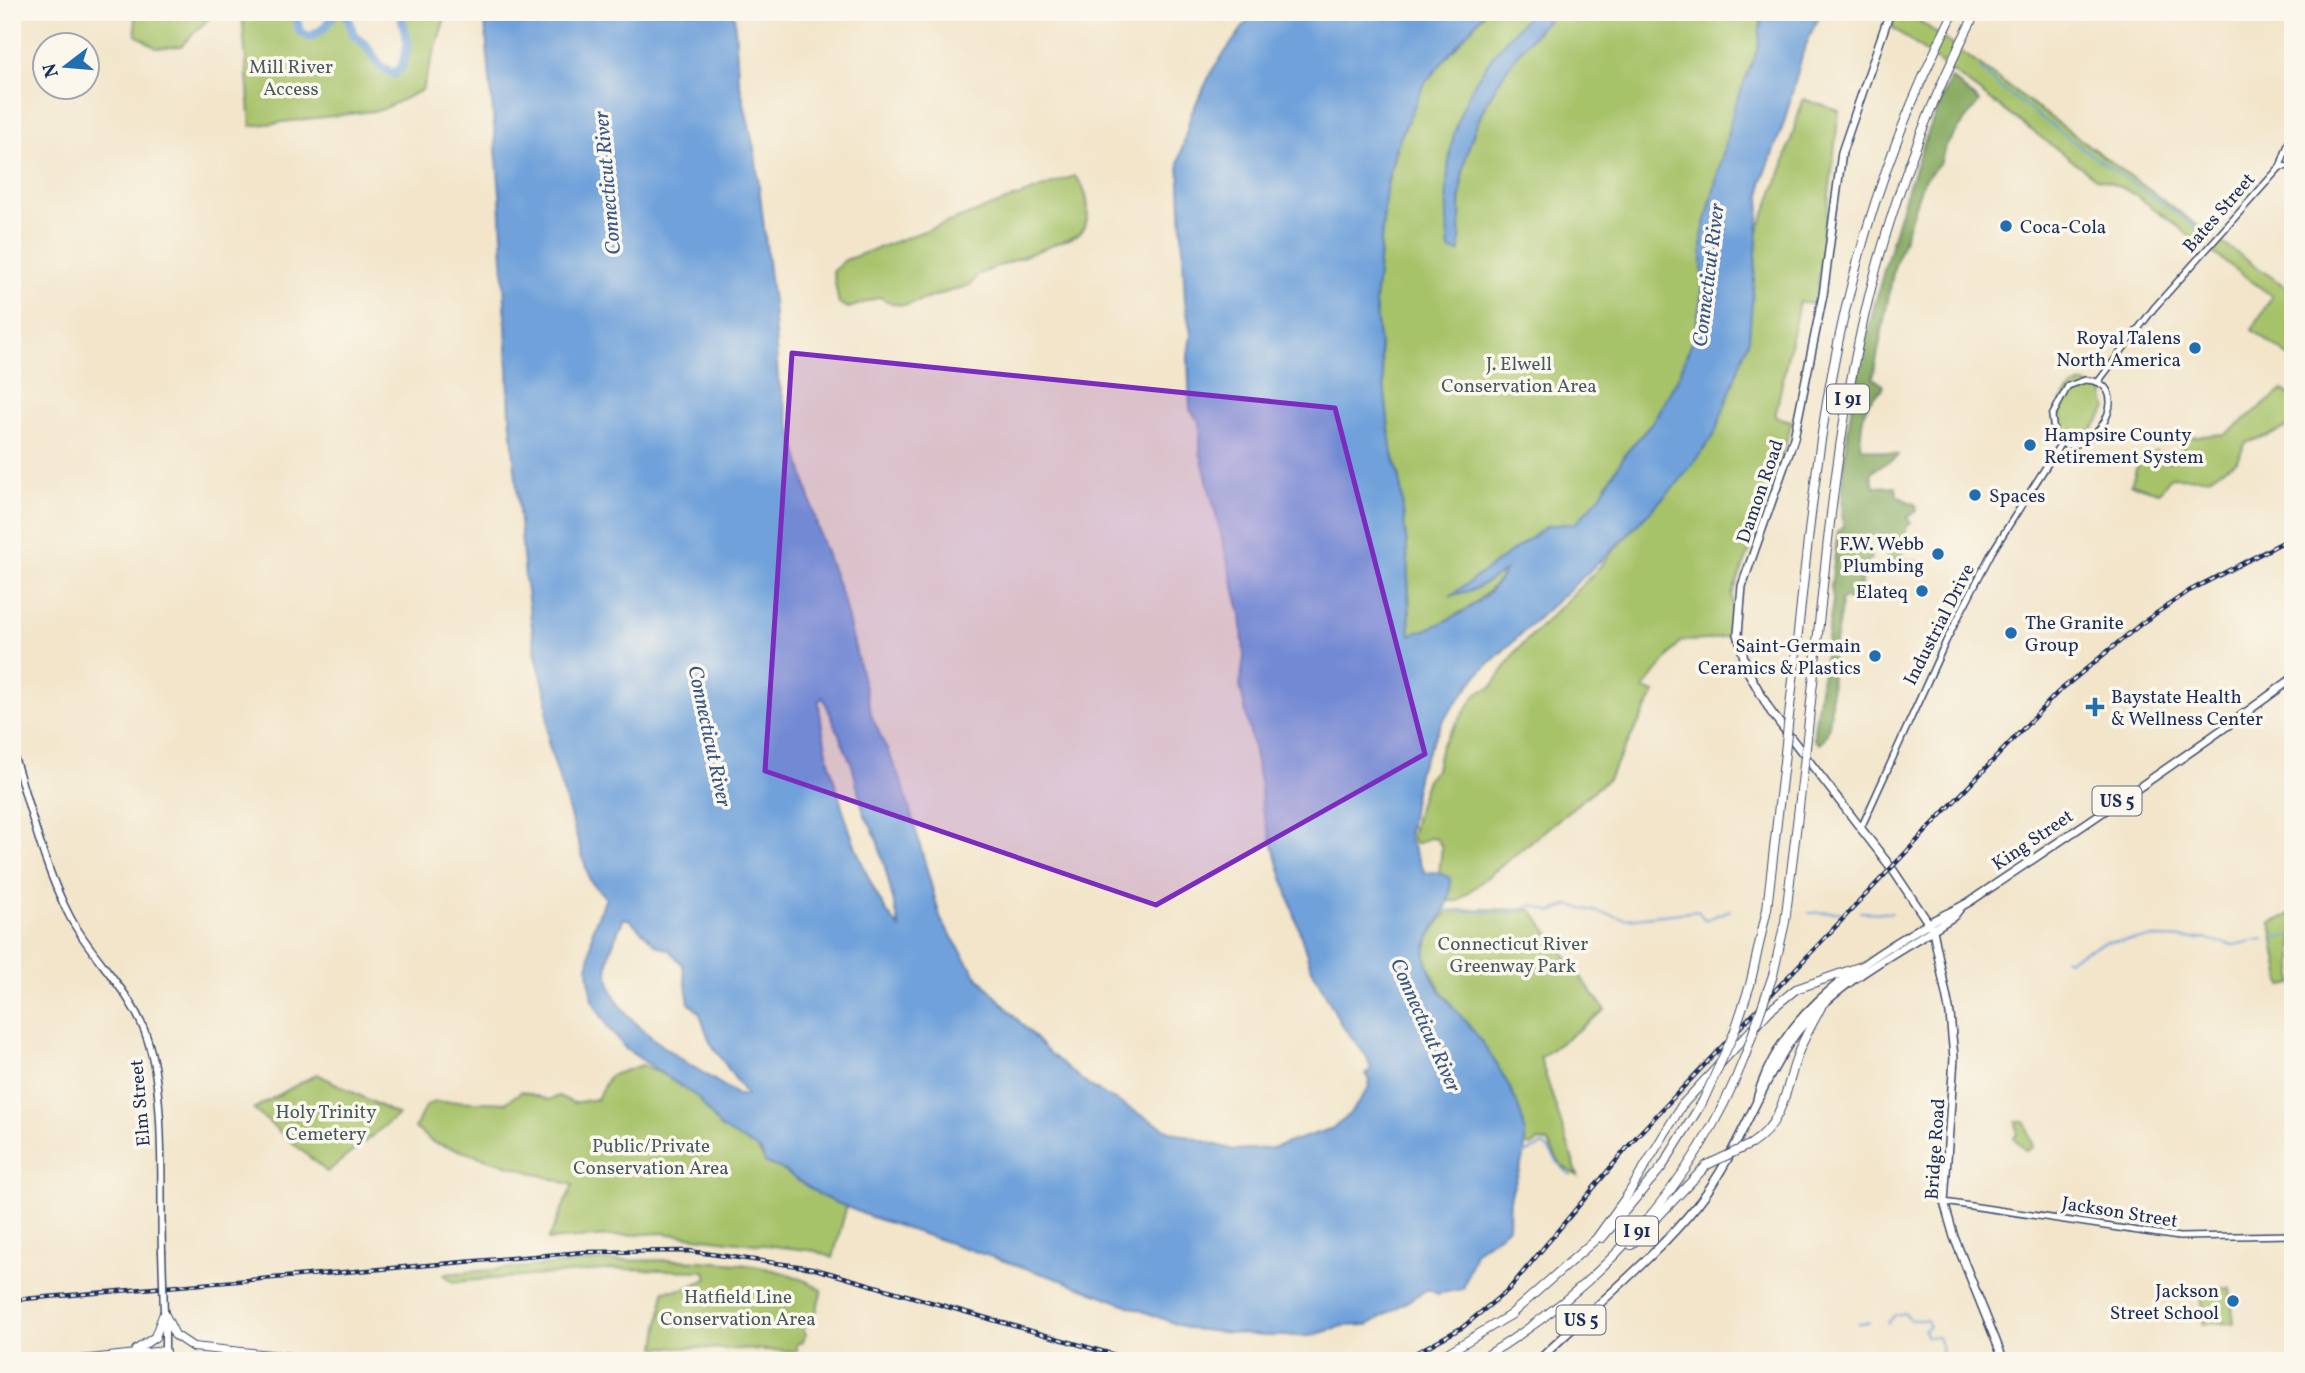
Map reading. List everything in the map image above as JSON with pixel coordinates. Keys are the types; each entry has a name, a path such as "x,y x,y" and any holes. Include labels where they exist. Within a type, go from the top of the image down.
{"highway":[{"name":"I 91","path":"1434,1361 1509,1317 1576,1265 1631,1207 1672,1153 1703,1101 1734,1033 1749,985 1767,909 1821,438 1838,345 1855,270 1882,182 1954,12"},
{"name":"I 91","path":"1478,1361 1540,1320 1594,1276 1642,1225 1684,1171 1716,1120 1745,1056 1773,975 1785,922 1843,425 1858,345 1899,194 1947,73 1976,12"},
{"path":"1509,1317 1596,1239 1624,1201 1682,1105 1769,1011 1796,989 1862,966"},
{"path":"1594,1276 1641,1236 1707,1165 1751,1144 1767,1132 1779,1115 1798,1053 1821,1007"},
{"path":"164,1313 179,1339 193,1347"},
{"path":"128,1353 144,1347 155,1337 164,1313"},
{"path":"71,1361 193,1347 329,1361"}],"main road":[{"name":"Damon Road","path":"1890,12 1842,152 1823,295 1793,444 1742,586 1738,612 1743,661 1757,690 1931,926"},
{"name":"King Street","path":"1931,926 1954,916 1961,906 2181,759 2293,678"},
{"name":"Elm Street","path":"12,751 62,902 87,944 130,1000 150,1047 156,1079 165,1361"},
{"name":"US 5","path":"1757,1099 1770,1065 1796,1025 1820,999 1862,966 1931,926"},
{"name":"US 5","path":"1538,1361 1697,1205 1728,1158 1757,1099 1792,1040 1821,1007 1931,926"},
{"name":"Bridge Road","path":"1931,926 1951,1014 1954,1058 1944,1202 1954,1237 2004,1361"}],"street":[{"path":"2293,130 2280,167 2293,166"},
{"name":"Bates Street","path":"2098,382 2125,344 2280,167"},
{"path":"2080,380 2098,382 2109,397 2107,418 2085,442 2071,445 2061,443 2051,422 2066,389 2080,380"},
{"name":"Industrial Drive","path":"1861,828 1945,641 1993,552 2061,443"},
{"name":"Jackson Street","path":"1944,1202 2179,1237 2293,1235"}],"highlighted area":[{"path":"792,353 1335,408 1425,754 1156,905 765,771"}],"green space":[{"name":"Mill River Access","path":"134,12 215,12 181,46 157,48 136,35"},
{"name":"Mill River Access","path":"242,12 294,12 300,32 309,37 323,29 332,14 342,12 348,17 354,36 366,45 380,66 394,74 402,67 407,43 400,12 447,12 422,90 381,110 251,126"},
{"name":"J. Elwell Conservation Area","path":"1485,12 1532,12 1486,67 1470,93 1459,120 1451,147 1447,177 1447,211 1449,249 1459,252 1463,171 1476,127 1485,105 1510,65 1556,12 1762,12 1758,48 1702,236 1702,294 1695,332 1679,376 1652,423 1626,453 1600,496 1576,523 1547,526 1452,595 1475,589 1507,569 1476,602 1451,618 1409,635 1410,605 1400,479 1391,447 1375,303 1386,189 1396,147 1424,84"},
{"path":"1896,12 1913,12 1913,16 2213,237 2204,247 2137,196 2096,178 1892,27"},
{"path":"1951,78 1979,102 1945,147 1941,161 1923,182 1894,268 1873,378 1883,385 1883,389 1875,394 1866,407 1860,447 1898,455 1871,475 1874,487 1896,486 1897,496 1916,505 1917,511 1907,518 1911,523 1907,526 1901,558 1917,562 1925,570 1897,564 1887,556 1891,536 1875,536 1865,542 1871,559 1862,565 1860,596 1857,601 1851,602 1845,597 1841,601 1832,660 1830,718 1828,729 1819,744 1814,739 1814,730 1833,599 1831,587 1838,531 1843,527 1844,468 1856,381 1901,212 1928,132"},
{"path":"1803,99 1839,111 1816,305 1799,302 1775,417 1792,421 1770,499 1732,595 1732,635 1681,641 1643,689 1655,693 1608,779 1458,901 1436,901 1442,847 1437,839 1429,838 1415,844 1411,837 1419,803 1427,779 1436,769 1441,746 1478,692 1491,688 1517,650 1593,574 1643,518 1721,404 1738,359 1756,236 1783,167"},
{"path":"1074,176 1083,188 1088,205 1086,222 1078,235 979,274 970,285 907,305 892,304 880,297 849,308 839,304 833,271 845,260"},
{"path":"2221,242 2293,292 2293,359 2252,330 2272,296 2212,252"},
{"path":"2083,383 2102,390 2107,408 2086,439 2068,443 2057,434 2056,418 2064,396"},
{"path":"2283,390 2293,397 2293,426 2246,443 2236,461 2208,478 2171,477 2159,492 2131,484 2139,461 2156,452 2168,462 2176,458 2188,437 2226,434"},
{"name":"Connecticut River Greenway Park","path":"1532,910 1605,1010 1540,1058 1578,1176 1561,1165 1547,1142 1539,1141 1531,1146 1523,1144 1520,1117 1508,1090 1492,1062 1438,985 1428,965 1427,944 1448,911"},
{"path":"2293,913 2293,984 2282,986 2271,923"},
{"name":"Public/Private Conservation Area","path":"642,1065 694,1088 748,1134 763,1158 848,1201 833,1258 816,1251 661,1233 548,1240 573,1185 432,1142 415,1128 424,1109 434,1103 505,1103 522,1091 548,1100 559,1096 573,1103 597,1099 609,1076"},
{"name":"Holy Trinity Cemetery","path":"317,1074 398,1115 327,1172 253,1109"},
{"path":"2016,1121 2025,1121 2033,1147 2026,1151 2014,1138 2017,1133"},
{"name":"Hatfield Line Conservation Area","path":"673,1260 731,1263 770,1269 806,1281 822,1290 816,1312 809,1316 810,1320 803,1329 806,1334 802,1342 797,1344 797,1351 656,1347 664,1291 684,1289 707,1279 705,1271 617,1269 453,1282 443,1274 598,1261"},
{"path":"2230,1288 2234,1323 2203,1324 2201,1289"}],"water":[{"name":"Connecticut River","path":"484,12 734,12 738,75 755,153 773,303 778,379 820,536 843,599 872,717 903,785 941,920 976,975 1046,1050 1088,1085 1170,1131 1234,1150 1272,1148 1333,1128 1346,1118 1369,1087 1370,1080 1365,1074 1371,1070 1367,1057 1341,1024 1310,965 1262,810 1260,781 1240,686 1244,656 1241,615 1200,452 1200,423 1190,410 1188,356 1191,334 1185,302 1179,161 1191,114 1213,69 1254,12 1485,12 1424,84 1396,147 1386,189 1375,303 1391,447 1400,479 1407,547 1410,635 1451,619 1476,603 1497,583 1505,571 1475,589 1450,596 1547,526 1576,523 1600,496 1626,453 1652,423 1679,376 1695,332 1702,294 1702,236 1735,105 1758,48 1762,12 1820,12 1803,52 1784,123 1762,182 1749,339 1714,436 1677,484 1612,550 1479,673 1443,720 1418,772 1408,837 1425,873 1436,872 1450,878 1448,901 1428,940 1426,958 1429,970 1440,991 1479,1038 1500,1071 1514,1097 1525,1133 1523,1157 1510,1199 1509,1227 1475,1252 1463,1289 1437,1294 1428,1289 1368,1325 1342,1326 1311,1336 1264,1336 1189,1329 1064,1281 871,1217 823,1197 779,1168 765,1163 761,1151 720,1127 697,1097 626,1049 609,1029 592,1000 588,970 593,928 606,898 590,881 548,742 547,697 536,655 525,578 510,413 500,193","holes":["823,697 852,765 864,814 876,836 900,928 886,911 872,885 846,820 827,753 819,701","624,918 630,920 656,945 669,950 683,965 689,1003 699,1012 710,1042 747,1096 738,1095 677,1056 635,1023 619,1004 610,984 608,963"]},
{"path":"1532,12 1556,12 1524,46 1485,105 1468,149 1461,181 1460,252 1449,250 1447,179 1458,120 1485,66"}],"waterway":[{"path":"294,12 300,32 310,37 323,29 336,12"},
{"path":"342,12 348,17 354,36 366,45 380,66 394,74 402,67 408,43 400,12"},
{"path":"460,12 485,12"},
{"path":"1980,69 1998,86 2081,147 2207,235"},
{"path":"1445,911 1512,913 1533,905 1551,912 1569,905 1626,919 1698,911 1705,920 1730,910"},
{"path":"1809,913 1840,912"},
{"path":"1860,912 1892,913"},
{"path":"2273,938 2293,936"},
{"path":"2064,958 2067,960 2104,942 2153,938 2204,939 2234,945 2263,939"},
{"path":"1523,1154 1543,1145 1571,1175"},
{"path":"1888,1323 1895,1315 1904,1313 1910,1320 1927,1320 1929,1326 1924,1331 1927,1337 1938,1337 1942,1349 1936,1361"},
{"path":"1858,1324 1869,1322"}],"railway":[{"path":"1401,1361 1463,1327 1509,1289 1637,1136 2057,693 2142,623 2189,591 2293,537"},
{"path":"12,1300 584,1252 689,1251 812,1268 1136,1361"}],"place":[{"name":"Coca-Cola","path":"2006,226"},
{"name":"Royal Talens North America","path":"2195,348"},
{"name":"Hampsire County Retirement System","path":"2030,445"},
{"name":"Spaces","path":"1975,495"},
{"name":"F.W. Webb Plumbing","path":"1938,554"},
{"name":"Elateq","path":"1922,591"},
{"name":"The Granite Group","path":"2011,633"},
{"name":"Saint-Germain Ceramics & Plastics","path":"1875,656"},
{"name":"Baystate Health & Wellness Center","path":"2095,707"},
{"name":"Jackson Street School","path":"2233,1301"}]}
